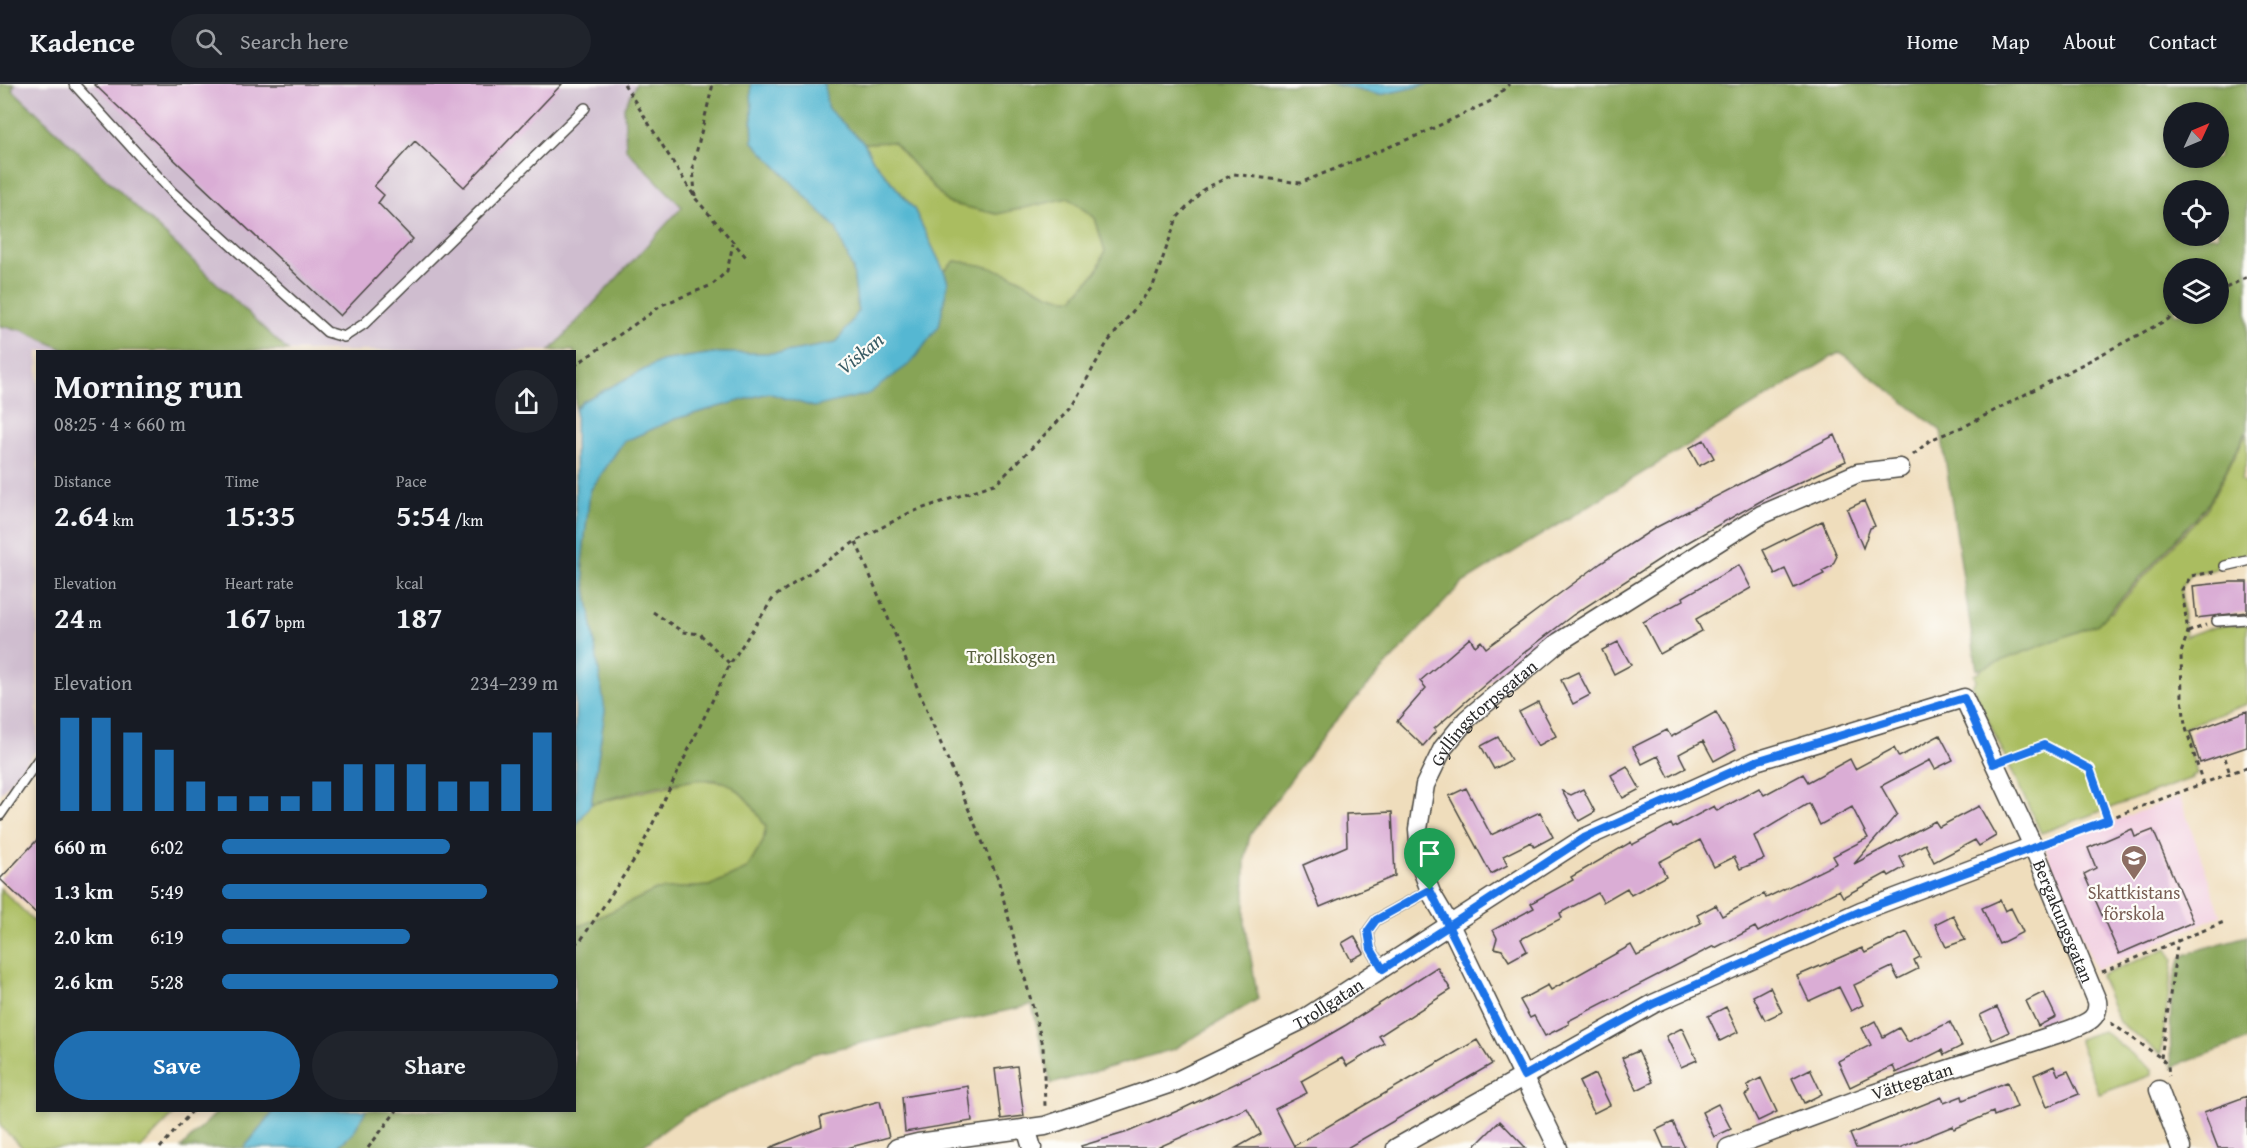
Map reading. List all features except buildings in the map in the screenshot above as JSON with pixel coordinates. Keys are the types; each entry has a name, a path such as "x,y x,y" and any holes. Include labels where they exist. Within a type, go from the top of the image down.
{"street":[{"name":"Gyllingstorpsgatan","path":"1558,1148 1430,890 1421,867 1418,829 1425,785 1443,748 1467,719 1559,642 1761,515 1858,473 1900,468"},
{"name":"Trollgatan","path":"897,1148 1045,1126 1177,1082 1302,1020 1450,927 1584,838 1745,766 1964,698"},
{"name":"Bergakungsgatan","path":"1964,698 2033,846 2097,1001 2096,1015"},
{"path":"1396,1148 1653,1004 1861,911 2033,846"},
{"name":"Vättegatan","path":"1728,1148 1873,1094 2069,1030 2091,1021 2096,1015"},
{"path":"2160,1090 2181,1148"},
{"path":"1026,1128 1032,1148"}],"lane":[{"path":"74,84 172,192 327,332 344,337 364,324 585,108"},
{"path":"2225,566 2247,561"},
{"path":"2217,621 2247,619"},
{"path":"0,815 36,763"},
{"path":"1383,969 1371,949 1368,931 1376,920 1430,890"}],"path":[{"path":"624,84 696,199 746,257"},
{"path":"696,199 693,166 713,84"},
{"path":"576,943 582,940 638,855 730,664 774,597 856,541 909,513 997,483 1071,408 1107,343 1153,286 1176,218 1204,189 1234,174 1300,183 1421,134 1483,105 1493,100 1509,84"},
{"path":"576,365 664,304 712,285 728,271 733,244"},
{"path":"2229,286 2247,277"},
{"path":"1900,468 1930,440 1967,425 2163,322"},
{"path":"856,541 998,879 1043,1044 1045,1126"},
{"path":"2203,784 2185,725 2181,653 2188,632 2182,590 2191,576 2215,571"},
{"path":"653,612 683,632 700,634 730,664"},
{"path":"1993,764 2044,745 2090,769 2108,820"},
{"path":"2225,758 2230,774"},
{"path":"2033,846 2247,767"},
{"path":"2087,978 2224,922"},
{"path":"2162,1058 2178,939"},
{"path":"2096,1015 2118,1026 2162,1058 2171,1074 2160,1090"},
{"path":"160,1148 192,1112"},
{"path":"368,1148 395,1112"}],"shaded area":[{"path":"15,84 636,84 624,107 626,149 682,206 551,350 287,350 12,89"},
{"path":"0,326 22,330 65,350 36,350 36,750 0,794"},
{"name":"Skattkistans förskola","path":"2180,797 2221,915 2096,970 2044,846"}],"green space":[{"path":"0,84 15,84 12,89 287,350 65,350 22,330 0,326"},
{"path":"636,84 751,84 753,142 836,228 853,270 858,312 836,343 781,353 714,353 661,361 583,401 576,408 576,350 551,350 682,207 626,149 624,107"},
{"name":"Trollskogen","path":"825,84 1332,84 1380,95 1430,84 2247,84 2247,430 2208,504 2098,624 1977,670 1941,431 1840,352 1461,584 1329,728 1250,835 1245,860 1245,923 1258,999 1174,1049 1051,1084 1032,1005 812,1054 685,1115 640,1148 336,1148 353,1133 365,1112 576,1112 576,924 581,926 656,890 709,886 747,869 763,842 766,827 746,798 730,785 718,781 683,781 591,804 605,711 582,562 590,491 623,442 675,419 768,393 814,407 948,282 944,271 955,261 997,270 1018,278 1041,291 1065,298 1073,298 1097,271 1105,251 1095,218 1068,198 997,214 948,203 893,142 864,143 827,108"},
{"path":"893,142 948,203 997,214 1068,198 1095,218 1105,251 1097,271 1073,298 1065,298 1049,294 1011,275 983,266 955,261 944,271 914,209 873,160 864,143"},
{"path":"2247,433 2247,461 2241,480 2247,486 2247,553 2225,559 2214,570 2192,573 2181,587 2184,637 2215,626 2247,624 2247,704 2184,727 2197,774 2191,776 2192,778 2041,833 1972,686 1976,680 1974,675 1980,672 2009,622 2082,601 2111,613 2208,507"},
{"path":"698,779 729,783 751,803 766,827 763,842 747,869 709,886 656,890 581,926 576,924 576,826 591,804"},
{"path":"0,888 36,923 36,1112 176,1112 141,1148 23,1148 0,1126"},
{"path":"2247,936 2247,1040 2172,1067 2172,992 2179,964 2184,956"},
{"path":"2167,948 2173,959 2161,1054 2119,1022 2100,976"},
{"path":"2103,1031 2152,1070 2152,1075 2099,1094 2078,1039"},
{"path":"217,1112 273,1112 244,1148 181,1148"}],"water":[{"name":"Viskan","path":"751,84 825,84 827,108 864,143 873,160 914,209 944,271 948,282 939,326 911,363 868,394 814,407 768,393 675,419 623,442 590,491 582,562 605,711 591,804 576,826 576,408 583,401 661,361 714,353 781,353 836,343 858,312 853,270 836,228 753,142"},
{"path":"1332,84 1430,84 1380,95"},
{"path":"273,1112 365,1112 353,1133 336,1148 244,1148"}],"place":[{"name":"Skattkistans förskola","path":"2134,881"}],"route":[{"path":"1430,890 1376,920 1368,931 1371,949 1383,969 1450,927 1584,838 1756,761 1964,698 1993,764 2044,745 2090,769 2108,820 1861,911 1653,1004 1524,1076 1450,927 1430,890"}]}
